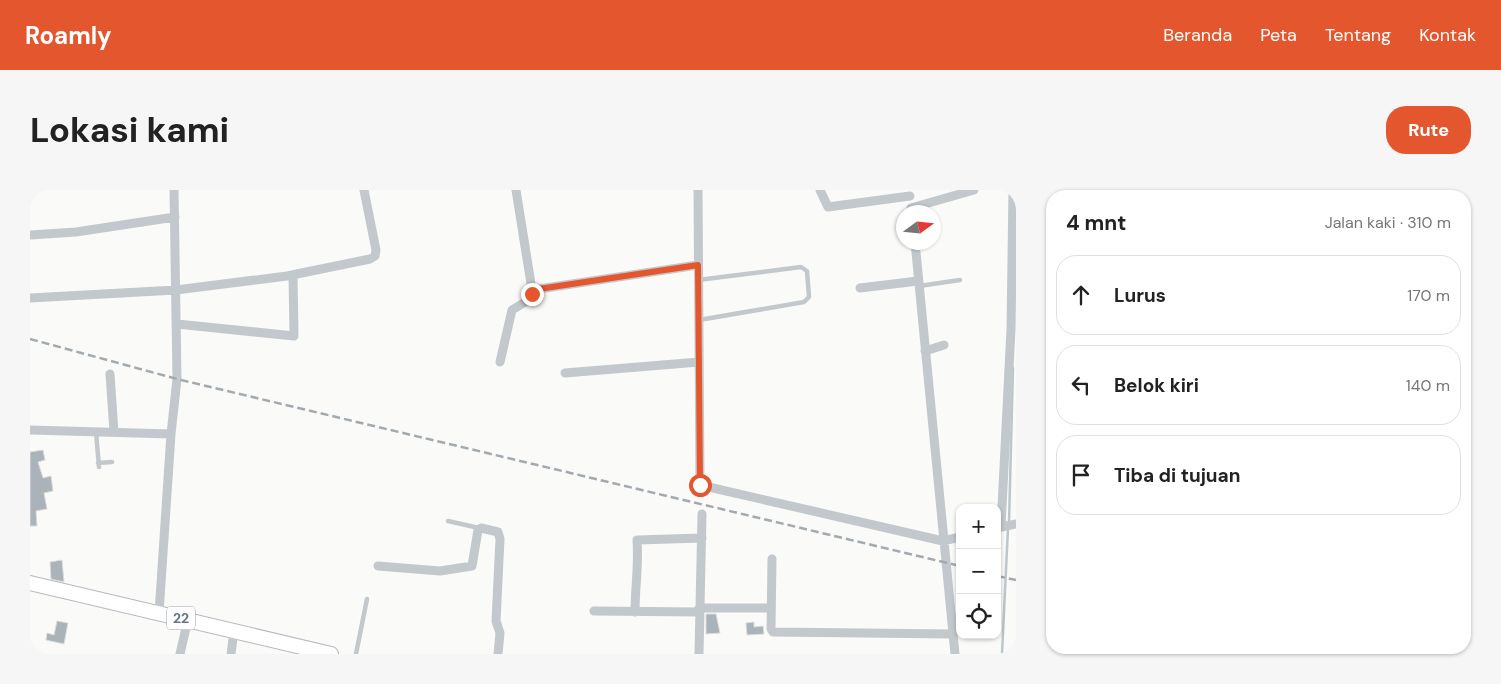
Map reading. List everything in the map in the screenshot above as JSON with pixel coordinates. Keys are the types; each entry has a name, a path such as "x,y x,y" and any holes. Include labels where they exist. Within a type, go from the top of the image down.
{"highway":[{"name":"22","path":"30,583 331,654"}],"street":[{"path":"159,612 171,434 177,379 174,190"},
{"path":"30,298 176,290 293,275 361,262 376,256 364,190"},
{"path":"500,362 512,310 525,302 532,290 516,190"},
{"path":"698,190 700,485 943,541 956,538"},
{"path":"820,190 828,207 910,193"},
{"path":"928,205 974,190"},
{"path":"1013,190 1011,329 1002,527 1016,524"},
{"path":"30,235 76,232 174,216"},
{"path":"916,250 955,654"},
{"path":"532,290 698,265"},
{"path":"177,324 294,336 293,275"},
{"path":"860,288 918,283"},
{"path":"925,351 944,345"},
{"path":"565,373 699,362"},
{"path":"110,374 114,432"},
{"path":"30,430 171,434"},
{"path":"699,654 702,514"},
{"path":"378,566 440,571 472,566 479,528 498,532 500,539 496,622 500,633 498,654"},
{"path":"635,612 635,578 639,566 637,540 702,538"},
{"path":"772,559 771,629 773,632 952,634"},
{"path":"594,611 635,612 771,608"},
{"path":"180,654 188,620"},
{"path":"231,654 234,631"}],"lane":[{"path":"698,280 801,267 807,271 809,297 804,302 699,320"},
{"path":"918,283 960,280"},
{"path":"96,432 99,465 112,462"},
{"path":"448,521 479,528"},
{"path":"356,654 367,599"}],"building":[{"path":"43,450 45,460 38,462 43,478 51,476 53,491 44,493 47,509 36,511 37,526 30,526 30,452"},
{"path":"62,560 64,582 51,579 50,562"},
{"path":"706,614 716,614 720,633 706,634"},
{"path":"57,621 68,623 64,644 46,640 47,633 54,635"},
{"path":"754,622 754,627 763,626 764,634 747,635 746,623"}],"waterway":[{"path":"1009,523 1013,368"},
{"path":"1002,654 1008,528"}],"railway":[{"path":"30,339 177,379 956,565"},
{"path":"1001,577 1016,580"}],"route":[{"path":"532,294 532,290 698,265 700,485"}]}
